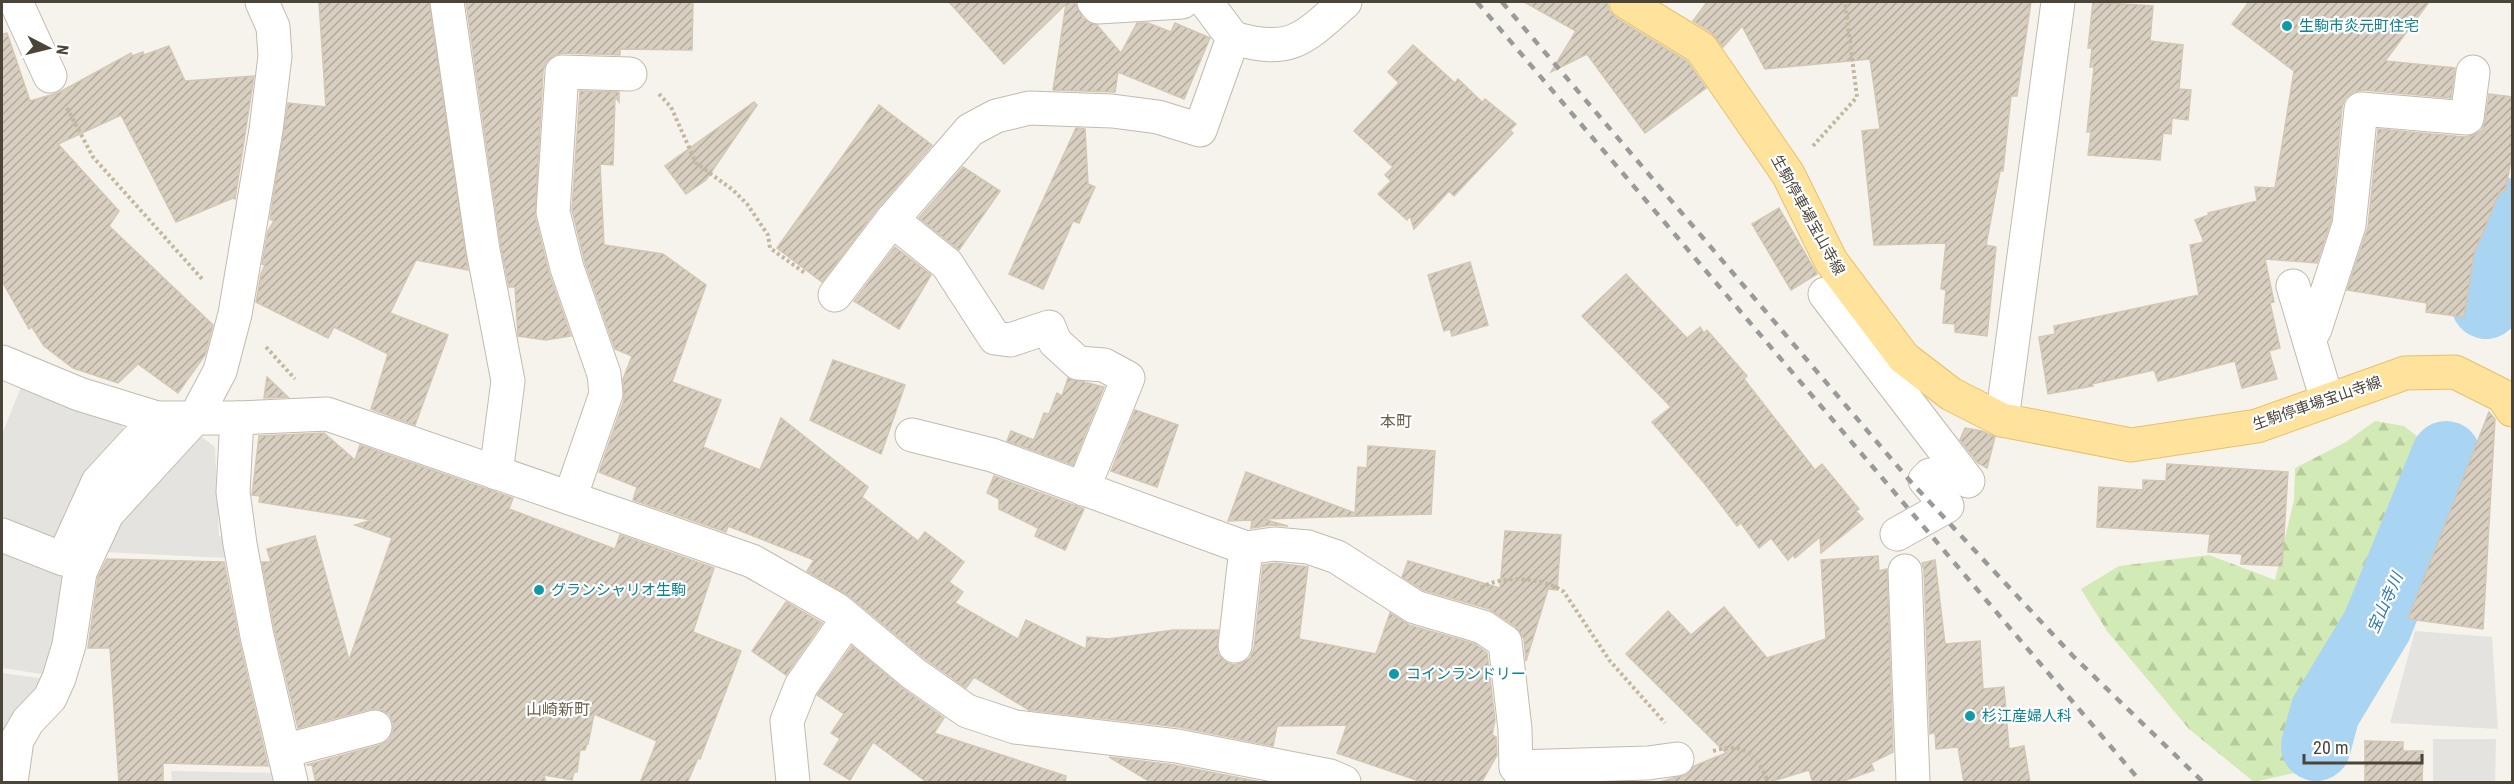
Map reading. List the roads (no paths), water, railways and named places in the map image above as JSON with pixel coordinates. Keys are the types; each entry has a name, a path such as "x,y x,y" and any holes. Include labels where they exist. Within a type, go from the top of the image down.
{"main road":[{"name":"生駒停車場宝山寺線","path":"1626,2 1701,48 1788,174 1831,261 1904,358 1951,394 2002,420 2131,445 2257,426 2405,373 2455,372 2503,396 2512,410"}],"street":[{"path":"16,2 50,76"},
{"path":"11,783 17,740 28,721 50,698 59,678 69,645 80,572 107,514 195,418 220,371 235,314 266,130 275,56 273,27 262,2"},
{"path":"447,2 483,250 508,381 496,473"},
{"path":"1094,2 1098,7 1182,2"},
{"path":"1206,2 1233,38 1259,46 1282,45 1307,36 1346,2"},
{"path":"2002,420 2058,2"},
{"path":"835,295 892,220 970,130 996,116 1029,108 1112,111 1158,117 1200,130 1233,38"},
{"path":"570,498 606,394 604,374 567,268 553,212 562,72 630,74"},
{"path":"2310,338 2349,225 2361,109 2466,118 2474,72"},
{"path":"892,220 947,264 995,338 1010,340 1049,327 1054,342 1078,363 1104,365 1128,378 1083,489"},
{"path":"2293,286 2327,400"},
{"path":"1825,294 1968,481"},
{"path":"2,362 79,394 157,418 237,418 327,414 752,561 836,609 914,674 967,711 1015,727 1177,746 1330,776 1344,783"},
{"path":"2,535 63,559 98,482 157,418"},
{"path":"237,418 233,492 240,544 257,636 291,783"},
{"path":"912,435 992,455 1246,548 1274,544 1308,546 1337,557 1415,607 1483,627 1504,642 1521,775 1677,759"},
{"path":"1897,534 1947,506 1925,480 1930,476"},
{"path":"1235,646 1246,548"},
{"path":"1905,571 1913,783"},
{"path":"793,783 787,722 801,686 847,620"},
{"path":"284,751 375,727"}],"waterway":[{"name":"宝山寺川","path":"2486,304 2512,213"},
{"name":"宝山寺川","path":"2316,746 2325,712 2377,626 2446,456"}],"railway":[{"path":"1477,2 2141,782"},
{"path":"1502,2 1911,482 2073,656 2203,782"}],"place":[{"name":"生駒市炎元町住宅","path":"2287,26"},
{"name":"グランシャリオ生駒","path":"539,590"},
{"name":"コインランドリー","path":"1394,674"},
{"name":"杉江産婦人科","path":"1970,716"}],"district":[{"name":"本町","path":"1396,421"},
{"name":"山崎新町","path":"558,709"}]}
